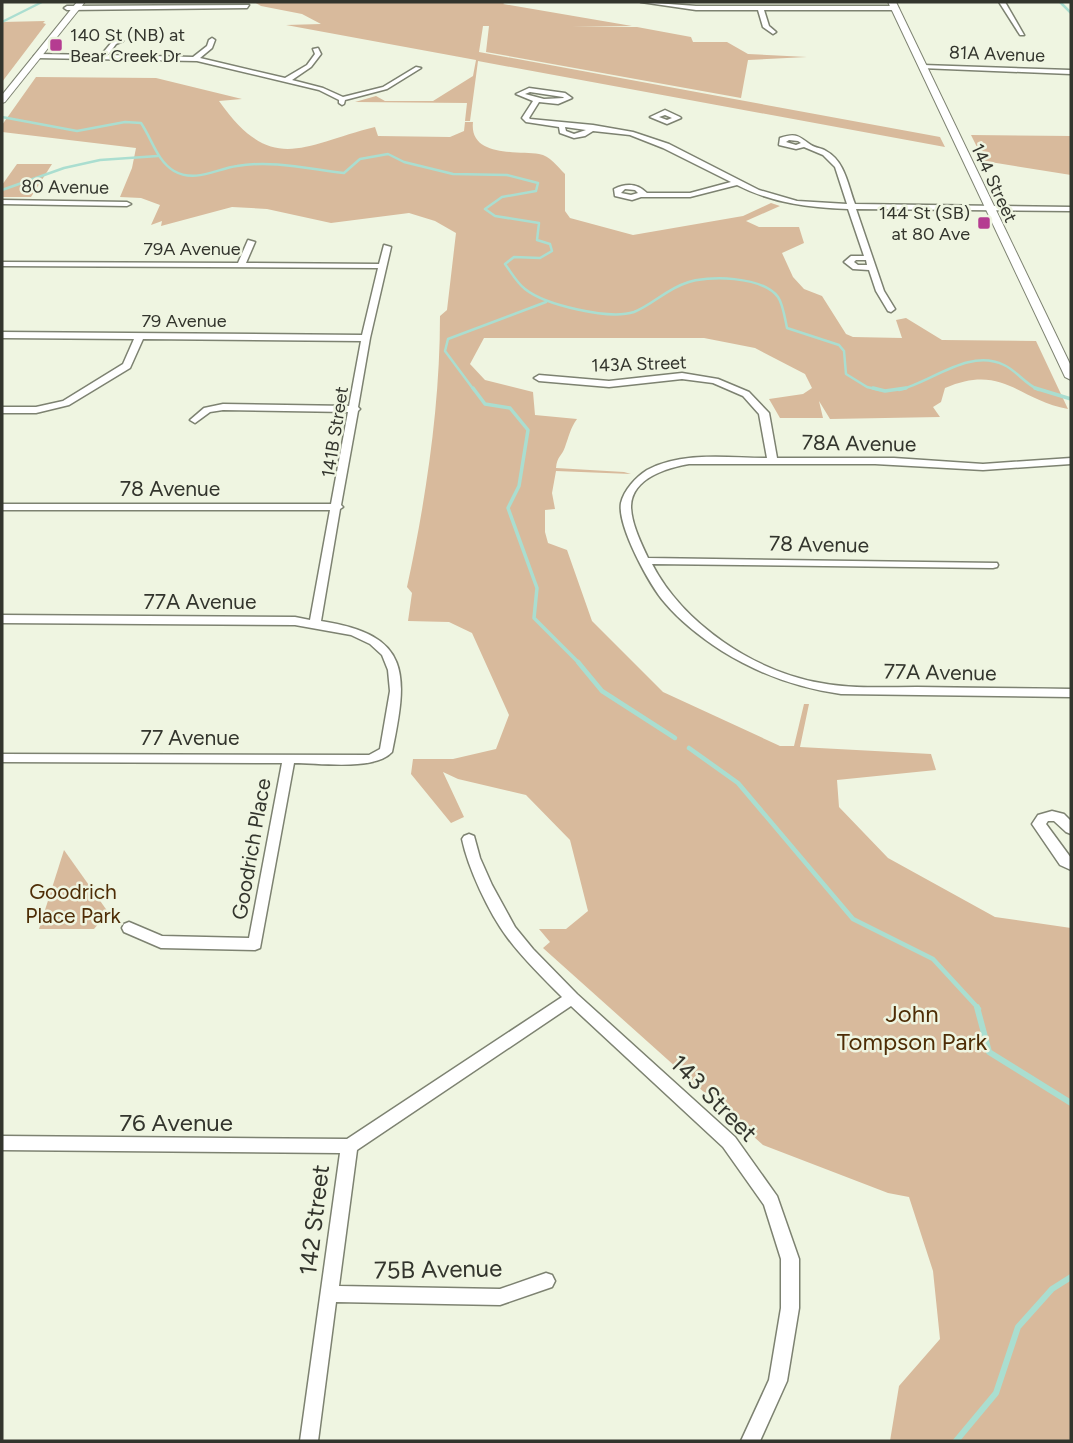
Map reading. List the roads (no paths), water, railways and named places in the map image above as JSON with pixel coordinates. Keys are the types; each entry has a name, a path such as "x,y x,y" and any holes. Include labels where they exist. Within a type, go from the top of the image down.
{"main road":[{"path":"2,100 54,32 52,29 74,5"},
{"name":"144 Street","path":"894,5 988,207 1068,362 1071,377"}],"street":[{"path":"644,2 690,8 894,5"},
{"path":"1002,2 1022,34"},
{"path":"74,5 247,6"},
{"path":"760,8 766,27 773,32"},
{"path":"104,56 114,43 121,40"},
{"path":"194,58 210,47 212,40"},
{"path":"287,80 311,64 318,54 316,49"},
{"path":"37,56 194,58 321,89 342,101 385,88 418,68"},
{"name":"81A Avenue","path":"923,67 1070,72"},
{"path":"529,90 569,98 563,101 536,101 519,93 529,90"},
{"path":"536,101 525,118 528,121 593,127 631,134 674,149 737,183 786,201 852,206 1071,209"},
{"path":"631,134 656,120"},
{"path":"805,145 826,153 834,160 885,303 891,309"},
{"path":"642,195 690,194 737,183"},
{"name":"80 Avenue","path":"2,202 127,204"},
{"path":"241,265 251,242"},
{"name":"141B Street","path":"316,623 366,338 387,247"},
{"path":"869,258 854,258 848,262 856,267 873,268"},
{"name":"79A Avenue","path":"2,264 381,266"},
{"name":"79 Avenue","path":"2,335 366,338"},
{"path":"2,410 36,410 66,403 127,366 140,336"},
{"name":"143A Street","path":"539,377 609,384 682,376 715,381 746,394 764,413 773,461"},
{"path":"195,420 207,410 223,407 355,409"},
{"path":"644,460 652,472 631,492 626,506 645,561"},
{"name":"78A Avenue","path":"652,472 700,461 914,462 972,467 1071,461"},
{"name":"78 Avenue","path":"2,507 338,507"},
{"name":"78 Avenue","path":"645,561 993,565"},
{"name":"77A Avenue","path":"645,561 664,594 690,620 771,673 809,686 841,690 1071,693"},
{"name":"77A Avenue","path":"2,620 295,621 316,623 367,637 383,645 389,653 396,686 386,752 379,757"},
{"name":"77 Avenue","path":"2,758 379,757"},
{"name":"Goodrich Place","path":"129,928 161,942 255,944 289,758"},
{"path":"1071,829 1057,816 1043,818 1039,824 1071,865"},
{"name":"143 Street","path":"469,839 477,867 510,931 528,954 729,1142 771,1202 790,1259 790,1308 779,1381 750,1441"},
{"name":"142 Street","path":"309,1441 349,1146 572,998"},
{"name":"76 Avenue","path":"2,1143 349,1146"},
{"name":"75B Avenue","path":"329,1294 500,1297 546,1281"}],"waterway":[{"path":"2,22 42,2"},
{"path":"1060,2 1071,13"},
{"path":"2,117 77,131 125,122 141,123 163,162 174,171 190,176 250,164 344,173 360,159 388,154 404,162 453,174 507,175 538,183 536,191 502,197 485,209 495,216 539,223 537,240 550,244 552,251 540,258 514,257 505,264 519,284 534,295 578,309 623,314 641,309 672,289 696,280 721,278 748,281 770,290 778,297 787,328 839,345 844,351 846,374 867,387 880,390"},
{"path":"2,190 64,168 100,160 158,156"},
{"path":"474,390 445,351 448,339 546,302"},
{"path":"905,388 964,363 991,361 1004,365 1036,388"},
{"path":"473,388 485,404 510,408 528,430 519,486 508,508 537,588 534,618 578,662"},
{"path":"873,388 885,391 905,388"},
{"path":"899,390 905,388"},
{"path":"1036,388 1071,399"},
{"path":"578,662 602,691 675,738"},
{"path":"689,748 738,783 853,919 933,959 979,1009"},
{"path":"977,1007 989,1052 1071,1103"},
{"path":"956,1441 996,1393 1018,1327 1052,1289 1071,1277"}],"place":[{"name":"140 St (NB) at Bear Creek Dr","path":"56,45"},
{"name":"144 St (SB) at 80 Ave","path":"984,223"}],"park label":[{"name":"Goodrich Place Park","path":"73,903"},
{"name":"John Tompson Park","path":"912,1027"}]}
